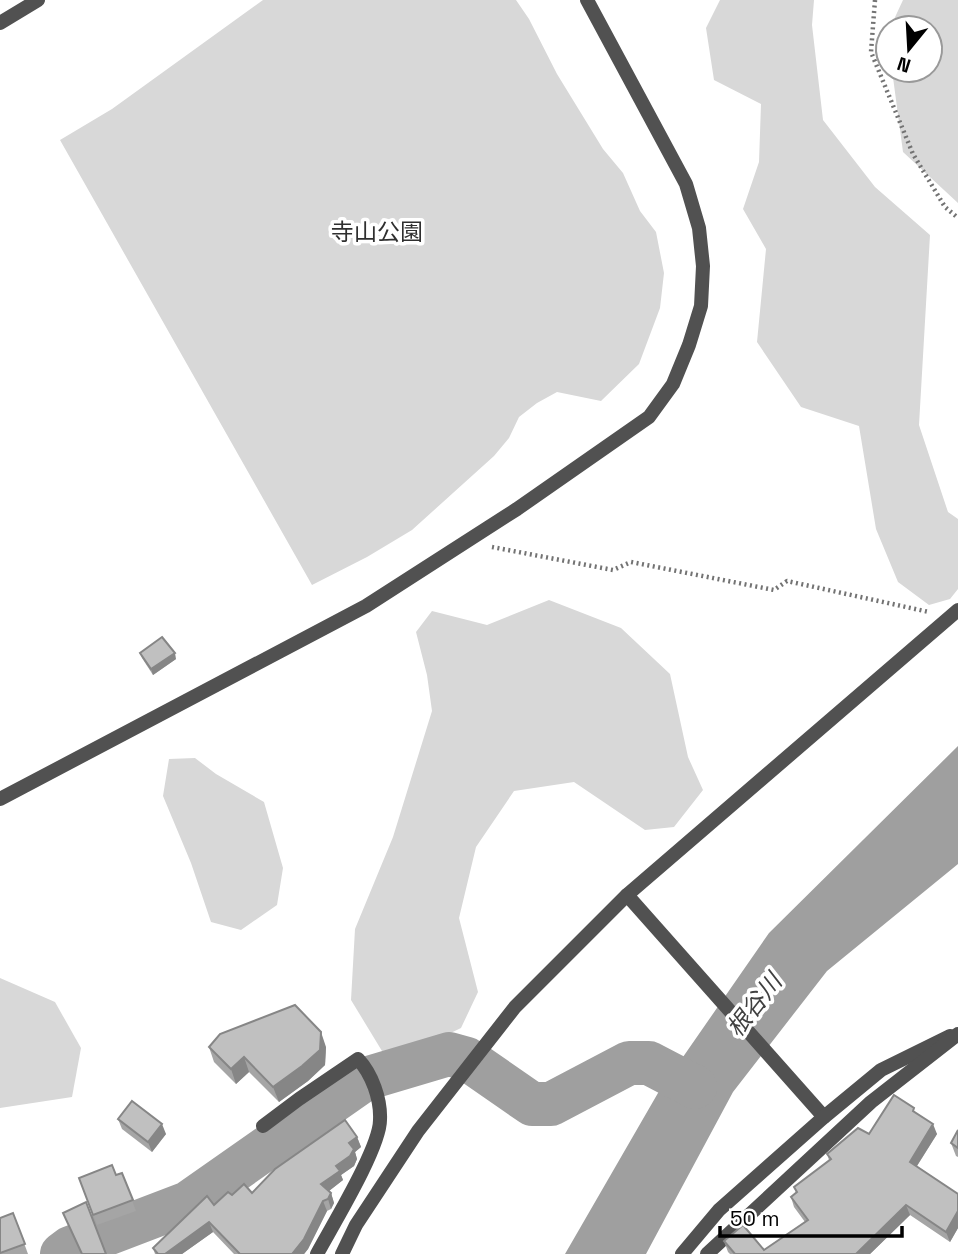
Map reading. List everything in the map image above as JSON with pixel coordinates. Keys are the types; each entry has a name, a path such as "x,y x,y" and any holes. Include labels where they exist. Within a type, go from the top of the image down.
{"street":[{"path":"0,23 38,0"},
{"path":"0,799 366,606 517,509 649,417 673,384 690,345 701,306 703,266 699,228 686,184 587,0"},
{"path":"342,1254 356,1225 418,1131 516,1007 631,900 958,610"},
{"path":"631,900 824,1116"},
{"path":"682,1254 719,1210 824,1116 881,1070 957,1033"},
{"path":"707,1254 871,1102 957,1033"},
{"path":"263,1126 358,1059 368,1069 381,1121 373,1148 317,1254"}],"path":[{"path":"874,0 871,52 913,154 945,207 958,218"},
{"path":"497,548 613,570 631,562 774,590 787,581 928,612"}],"green space":[{"name":"寺山公園","path":"263,0 516,0 529,19 557,74 603,149 623,173 640,211 656,232 664,273 660,308 639,364 601,401 557,392 537,403 519,417 509,438 494,456 412,530 312,585 60,140 112,109"},
{"path":"720,0 814,0 812,25 823,120 875,187 930,235 919,425 948,512 958,519 958,589 950,599 929,605 898,582 876,529 859,426 801,407 757,342 766,249 743,209 759,162 761,104 714,80 706,28"},
{"path":"903,0 958,0 958,203 903,152 894,84 944,84 944,14 896,14"},
{"path":"549,600 621,628 670,674 688,757 703,790 674,827 645,830 574,782 514,791 476,847 459,918 478,992 461,1028 411,1052 382,1051 351,1000 355,929 393,837 432,711 427,675 416,632 432,611 487,625"},
{"path":"195,758 216,774 264,802 283,868 277,905 241,930 211,922 191,863 163,796 169,759"},
{"path":"0,978 55,1002 81,1048 72,1097 0,1108"}],"water":[{"name":"根谷川","path":"958,746 958,864 827,971 733,1092 646,1254 565,1254 658,1093 769,933"}],"building":[{"path":"162,637 175,653 151,669 140,653"},
{"path":"295,1005 321,1032 320,1050 273,1087 244,1057 231,1069 209,1047 220,1034"},
{"path":"894,1095 933,1124 910,1162 958,1194 958,1211 946,1232 906,1205 856,1254 735,1254 724,1241 743,1225 764,1250 808,1220 791,1197 797,1192 794,1187 831,1159 827,1154 858,1128 869,1134"},
{"path":"132,1101 162,1124 148,1142 118,1119"},
{"path":"345,1120 357,1137 349,1143 354,1149 350,1156 336,1166 340,1171 321,1184 331,1193 328,1199 323,1201 304,1239 292,1254 240,1254 209,1222 165,1254 158,1254 153,1248 207,1196 214,1205 228,1192 232,1195 244,1184 252,1193 275,1169"},
{"path":"958,1130 958,1148 951,1143"},
{"path":"112,1165 116,1175 122,1173 133,1200 93,1215 79,1178"},
{"path":"86,1202 106,1254 82,1254 63,1213"},
{"path":"13,1213 25,1244 0,1253 0,1218"}],"waterway":[{"path":"62,1254 70,1248 188,1203 365,1079 449,1054 467,1059 532,1104 551,1104 629,1063 649,1063 695,1087"}]}
